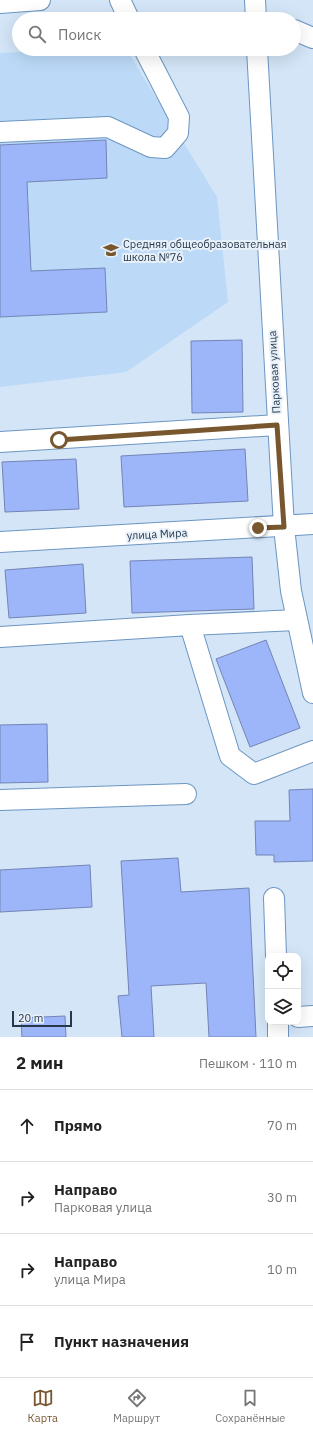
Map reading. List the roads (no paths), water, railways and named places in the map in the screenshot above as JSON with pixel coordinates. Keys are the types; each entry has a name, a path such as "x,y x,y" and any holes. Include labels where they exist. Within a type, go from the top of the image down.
{"street":[{"path":"0,2 40,0"},
{"path":"120,0 126,12"},
{"path":"301,33 313,38"},
{"path":"0,132 108,127 151,147 165,148 178,133 179,117 148,56"},
{"name":"Парковая улица","path":"257,56 277,425 284,527 296,620 313,693"},
{"path":"0,442 277,425"},
{"name":"улица Мира","path":"0,542 284,527 313,524"},
{"path":"0,637 296,620"},
{"path":"190,625 230,756 254,774 313,751"},
{"path":"0,800 186,794"},
{"path":"274,898 276,953"},
{"path":"301,1017 313,1016"},
{"path":"278,1025 278,1037"}],"place":[{"name":"Средняя общеобразовательная школа №76","path":"111,250"}]}
